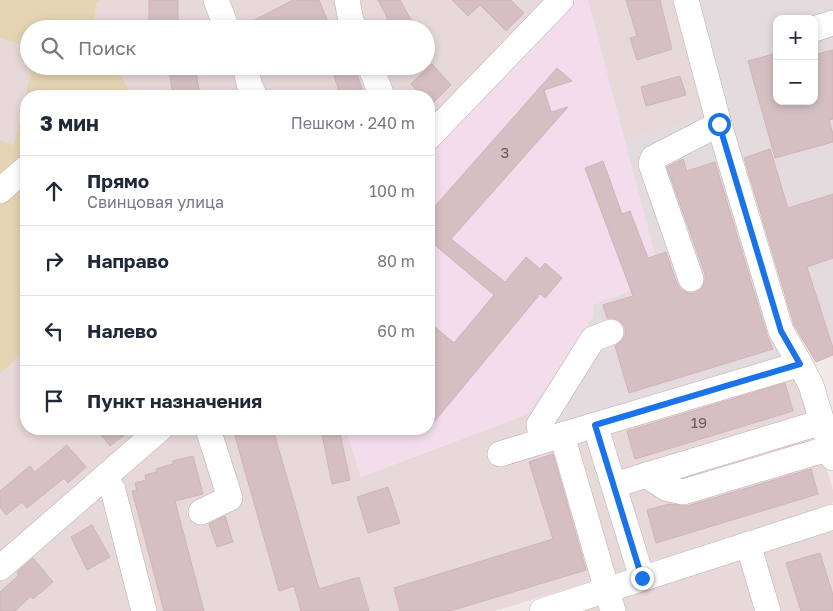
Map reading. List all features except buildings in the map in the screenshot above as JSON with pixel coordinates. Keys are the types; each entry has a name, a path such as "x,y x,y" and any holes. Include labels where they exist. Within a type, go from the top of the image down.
{"street":[{"path":"216,0 224,20"},
{"path":"347,0 351,20"},
{"path":"435,132 561,0"},
{"path":"646,475 666,488 683,492 831,453 824,411 781,331 719,124 686,0"},
{"path":"818,28 833,23"},
{"path":"247,75 252,90"},
{"path":"374,75 380,90"},
{"path":"691,278 651,164 653,158 719,124"},
{"path":"0,191 20,173"},
{"path":"610,600 552,438 538,425 593,339 611,332"},
{"path":"500,454 800,364"},
{"path":"614,485 824,411"},
{"path":"595,425 642,578"},
{"path":"0,568 153,435"},
{"path":"201,512 230,498 210,435"},
{"path":"104,478 113,490 144,611"},
{"path":"542,611 610,600 642,578 833,517"},
{"path":"748,544 768,611"}],"shaded area":[{"path":"0,0 101,0 96,4 95,20 20,20 20,45 0,38"},
{"path":"101,0 212,0 219,20 95,20 96,4"},
{"path":"220,0 343,0 347,20 229,20"},
{"path":"351,0 550,0 435,117 435,90 391,90 381,75 435,75 435,20 357,20"},
{"path":"575,0 588,0 661,278 593,305 593,316 528,414 361,477 348,435 435,435 435,145"},
{"path":"588,0 676,0 706,116 624,140"},
{"path":"696,0 833,0 833,348 770,149 741,159"},
{"path":"0,38 20,45 20,75 30,75 27,90 20,90 20,119 14,145 0,140"},
{"path":"30,75 121,75 129,90 27,90"},
{"path":"121,75 241,75 247,90 129,90"},
{"path":"254,75 366,75 369,90 260,90"},
{"path":"706,116 787,358 565,429 528,414 593,316 593,305 661,278 624,140"},
{"path":"20,119 20,356 0,374 0,140 14,145"},
{"path":"20,356 20,435 140,435 0,561 0,374"},
{"path":"797,375 833,490 833,502 827,509 495,611 0,611 0,576 122,477 167,435 348,435 361,477 528,414 565,429"},
{"path":"833,528 833,611 558,611"}],"route":[{"path":"642,578 595,425 800,364 781,331 719,124"}]}
